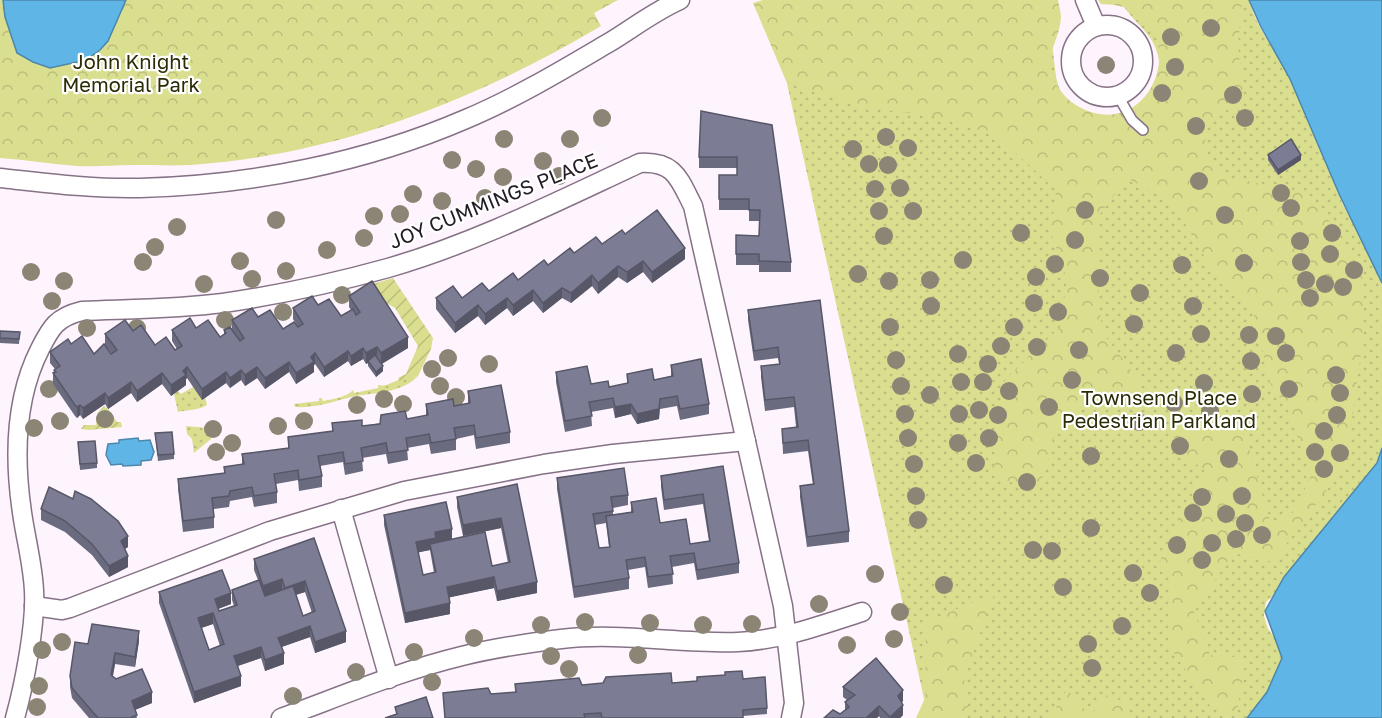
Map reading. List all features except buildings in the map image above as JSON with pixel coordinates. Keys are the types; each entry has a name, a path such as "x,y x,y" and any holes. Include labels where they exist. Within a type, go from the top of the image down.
{"street":[{"path":"0,178 83,186 140,188 229,181 330,165 467,119 566,66 680,0"},
{"path":"1085,0 1096,26"},
{"path":"1108,24 1121,27 1139,44 1143,56 1142,68 1137,81 1129,90 1118,96 1105,98 1092,95 1074,78 1070,66 1071,53 1076,41 1084,32 1096,26 1108,24"},
{"name":"JOY CUMMINGS PLACE","path":"15,718 26,665 34,606 30,552 19,494 19,432 26,386 32,367 46,337 62,317 82,311 224,303 312,287 389,267 450,247 534,212 640,163 654,162 670,168 683,186 693,206 783,606 794,703 791,718"},
{"path":"34,606 62,610 70,608 260,534 404,491 544,464 613,454 746,441"},
{"path":"341,509 389,679"},
{"path":"281,718 389,679 462,656 502,647 563,639 625,638 741,642 786,635 862,612"}],"lane":[{"path":"1118,96 1132,120 1143,130"}],"green space":[{"name":"John Knight Memorial Park","path":"0,0 618,0 594,13 601,26 553,53 505,78 404,120 299,149 245,159 191,165 91,166 0,158"},
{"path":"763,0 1058,0 1060,27 1051,57 1052,74 1056,84 1067,98 1080,107 1091,112 1115,114 1134,107 1148,92 1157,73 1159,52 1154,32 1141,16 1119,6 1101,4 1098,0 1242,0 1238,45 1244,101 1207,121 1204,157 1226,177 1304,192 1337,230 1364,281 1362,345 1346,464 1273,562 1233,553 1194,612 1210,655 1246,658 1236,717 1210,706 1168,644 1169,576 1160,561 1205,469 1174,453 1174,428 1199,413 1245,434 1272,528 1295,511 1311,475 1288,410 1270,383 1253,311 1220,283 1173,203 1127,178 1097,218 1097,275 1102,332 1141,383 1123,395 1097,396 1056,429 1038,495 992,473 1005,380 1060,327 1067,280 1051,232 1056,190 996,135 928,115 859,107 786,81 753,3"},
{"name":"Townsend Place Pedestrian Parkland","path":"798,0 1051,42 1056,76 1063,95 1082,112 1094,117 1106,118 1137,109 1148,97 1156,83 1159,68 1157,52 1150,38 1120,0 1249,0 1264,35 1277,53 1281,53 1342,203 1382,276 1382,466 1291,579 1266,602 1264,616 1268,629 1285,650 1269,691 1251,718 917,718 925,703 771,12"},
{"path":"393,278 433,338 431,349 418,376 399,381 398,378 406,374 418,346 395,308 388,304 382,307 366,286"},
{"path":"418,376 403,387 394,390 315,406 295,407 294,404 319,401 319,398 323,401 353,390 354,393 378,388 378,385"},
{"path":"193,387 205,397 207,405 178,412 174,394 178,391 181,394"},
{"path":"104,406 117,422 121,422 122,427 81,429 84,425 96,425 97,414"},
{"path":"186,426 209,428 210,432 207,434 211,436 211,439 194,453 192,439 187,434"},
{"path":"995,592 964,678 968,707 966,718 916,718 925,698 926,623"},
{"path":"1067,689 1090,716 1107,695 1130,704 1128,718 1050,718"}],"water":[{"path":"3,0 126,0 108,41 100,50 86,60 50,68 17,53 5,17"},
{"path":"1249,0 1382,0 1382,283 1340,196 1290,79"},
{"path":"138,438 139,441 150,440 154,452 151,460 141,461 141,465 111,465 106,455 108,444"},
{"path":"1382,448 1382,718 1247,718 1267,692 1282,658 1265,611 1284,577 1377,463"}]}
